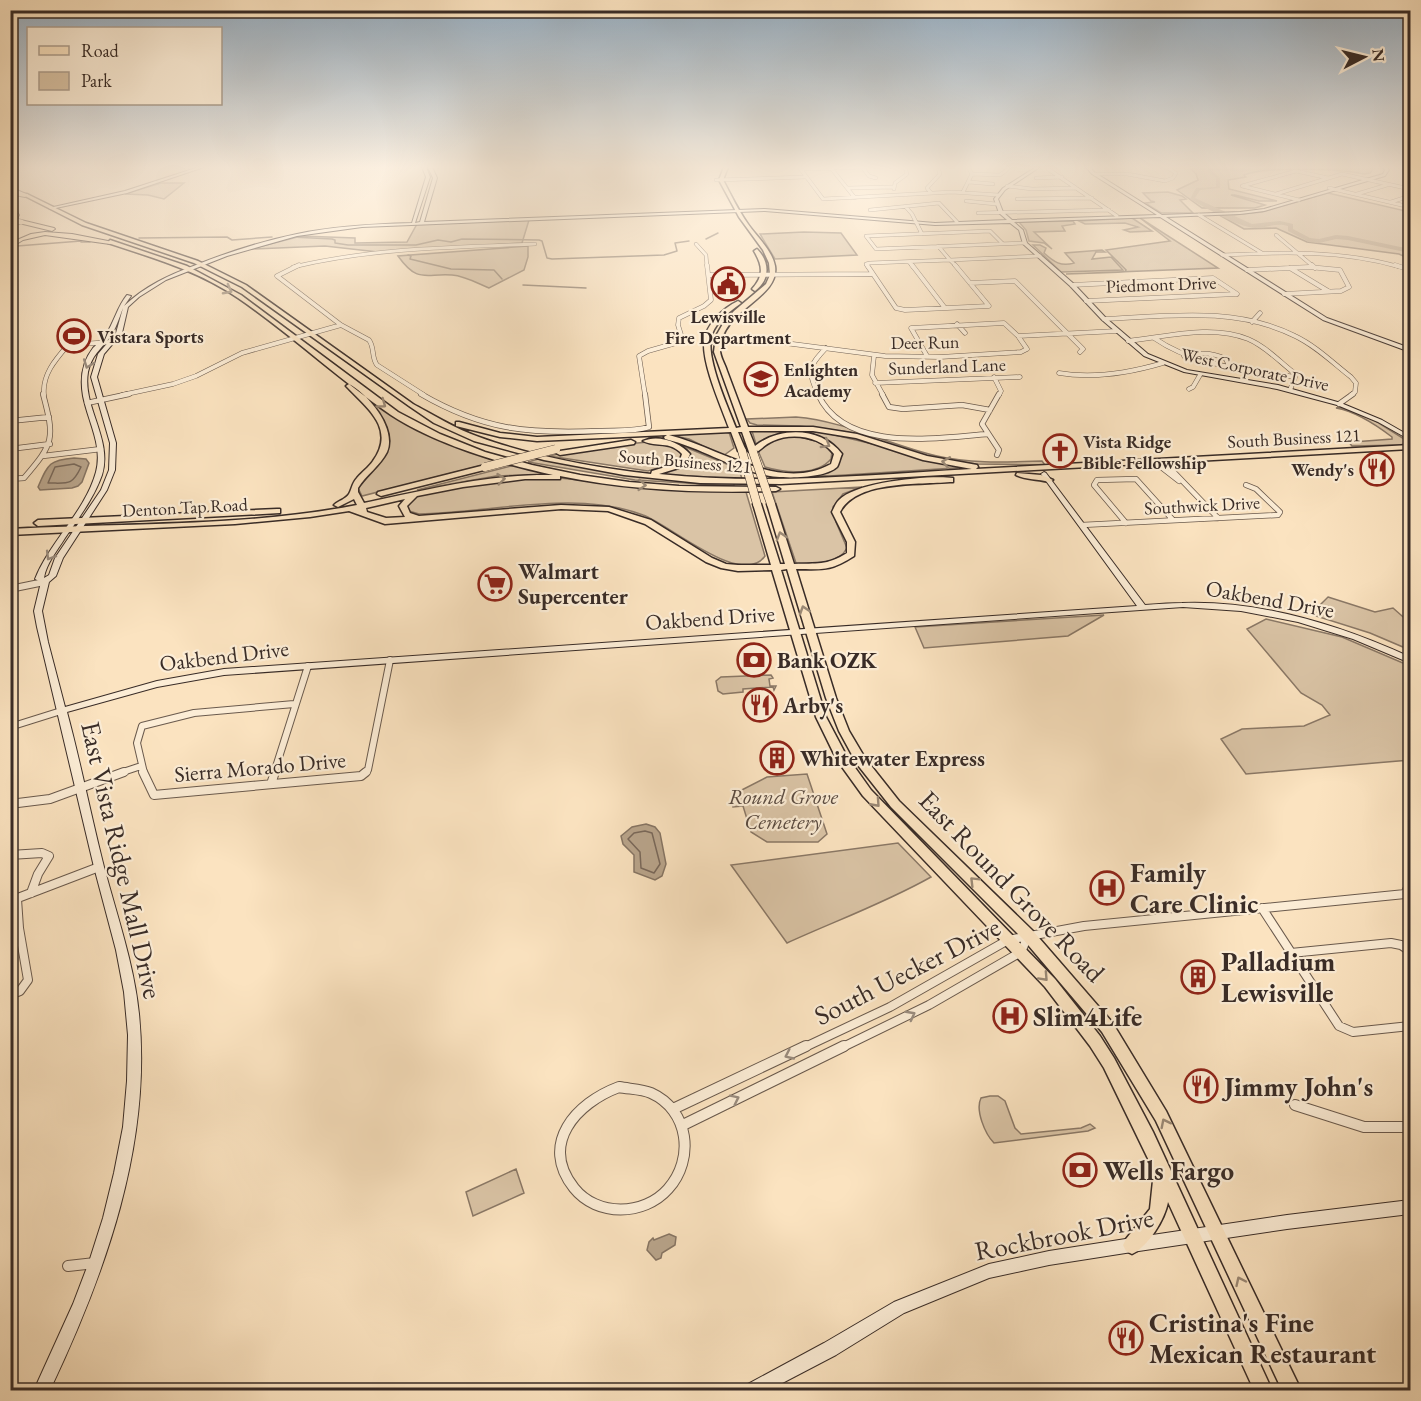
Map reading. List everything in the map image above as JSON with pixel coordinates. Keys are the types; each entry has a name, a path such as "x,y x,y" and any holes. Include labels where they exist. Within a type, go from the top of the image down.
{"highway":[{"path":"67,232 110,242"},
{"path":"10,246 26,237 52,233 110,242"}],"main road":[{"name":"South Business 121","path":"108,232 198,263 258,294 310,334 437,421 477,439 544,458 624,473 726,482 1022,472"},
{"path":"68,526 98,475 101,449 87,403 84,374 92,354 109,335 120,306 128,297 152,282 198,263 239,247 302,232"},
{"path":"271,240 314,232"},
{"path":"747,232 763,260 765,274 761,284 725,312 715,323 707,342 714,374 722,380 730,402 736,403 717,352 716,342 723,324 762,292 773,274 771,261 750,232"},
{"name":"West Corporate Drive","path":"1021,232 1025,243 1072,285 1104,319 1140,351 1162,363 1200,375 1290,390 1339,404 1380,421 1410,438"},
{"path":"1188,232 1333,323 1410,350"},
{"path":"198,263 286,235"},
{"name":"South Business 121","path":"110,242 186,268 239,296 395,414 426,431 500,459 584,478 686,489 747,490 954,479 1069,466 1165,464 1410,452"},
{"path":"126,308 137,296 186,268"},
{"path":"137,296 137,293 152,282"},
{"path":"101,449 114,449 94,377 95,369 100,357 119,333 128,297"},
{"path":"116,316 117,323 121,324"},
{"path":"319,356 379,417 386,430 384,450 372,468 356,483 358,499 369,515"},
{"name":"East Round Grove Road","path":"714,374 742,452 823,723 850,771 894,824 1022,952 1066,1002 1109,1063 1161,1168 1263,1390"},
{"name":"East Round Grove Road","path":"736,403 771,504 839,720 874,780 905,815 1028,935 1096,1013 1128,1058 1161,1116 1292,1390"},
{"path":"411,405 418,405 449,421 500,435 551,439 773,428 824,430 857,436 926,458 966,466 1022,472 1041,477 1046,477 1069,466"},
{"path":"740,415 750,425 773,428"},
{"path":"715,431 726,427 729,416"},
{"path":"753,452 775,437 795,435 820,440 832,446 838,454 834,465 815,473 796,475 764,472"},
{"path":"603,437 667,436 685,441 719,458 764,472 829,480"},
{"path":"358,499 558,451 626,440 685,441"},
{"path":"558,451 656,441 676,445 686,454 682,464 668,471 624,473"},
{"name":"South Business 121","path":"1302,456 1410,447"},
{"name":"East Vista Ridge Mall Drive","path":"42,1390 67,1339 96,1263 114,1206 125,1148 135,1071 134,1033 126,970 79,789 38,612 44,582 52,576 57,563 109,478 114,449"},
{"name":"South Business 121","path":"1046,477 1165,464"},
{"path":"381,501 488,469"},
{"path":"748,568 835,564 850,554 851,542 836,512 840,501 851,493 867,487 954,479 974,472"},
{"path":"358,499 381,501 502,478 551,476 584,478"},
{"path":"1046,477 1142,607"},
{"path":"417,493 403,506 407,514 423,519"},
{"name":"Denton Tap Road","path":"10,532 203,514 299,510 358,499"},
{"name":"Denton Tap Road","path":"81,525 196,523 294,517 348,509 358,499"},
{"path":"348,509 378,520 423,519 561,507 609,509 648,522 716,564 770,572 782,582"},
{"path":"196,523 203,514"},
{"name":"Denton Tap Road","path":"10,525 68,526"},
{"name":"East Vista Ridge Mall Drive","path":"44,582 39,579 45,563 68,526"},
{"path":"748,568 764,562 771,551 771,545"},
{"path":"795,581 802,572 818,566"},
{"name":"Oakbend Drive","path":"61,711 113,694 186,678 308,666 1142,607 1206,605 1251,611 1328,628 1375,644 1410,660"},
{"path":"1132,1245 1156,1220 1162,1201 1161,1168"},
{"name":"Rockbrook Drive","path":"754,1390 830,1349 899,1307 989,1271 1024,1263 1217,1232 1410,1207"}],"street":[{"path":"959,232 866,236 876,249 1025,243"},
{"path":"991,232 1003,244"},
{"path":"1227,232 1262,253"},
{"path":"1276,235 1315,268"},
{"path":"535,244 351,256 291,267 277,274 279,279 342,326 371,342 373,360 377,365 419,393 483,423 531,430 643,429 649,427 650,424 639,356 648,351 683,341 678,320 683,314 710,303 706,255 696,244"},
{"path":"938,246 950,260 970,283 989,306 900,310 896,308 866,264 870,263 909,262 950,260 1040,256"},
{"path":"1222,255 1298,252 1337,255 1410,270"},
{"path":"909,262 945,308"},
{"path":"1290,268 1329,292"},
{"path":"1246,270 1290,268 1340,270 1348,288 1329,292 1284,294"},
{"path":"709,275 773,274 819,278 873,275"},
{"name":"Piedmont Drive","path":"1072,285 1213,278 1237,294 1086,301"},
{"path":"970,283 1015,281 1083,349 1080,352"},
{"path":"1252,322 1260,313"},
{"path":"1104,319 1204,315 1252,322 1297,337 1356,383 1356,392 1339,404"},
{"path":"927,356 911,328 1004,323 1018,336 1117,331"},
{"path":"957,324 965,333"},
{"path":"87,403 185,380 235,355 342,326"},
{"path":"1128,341 1219,333 1239,337 1253,342 1293,372 1295,377 1290,390"},
{"name":"Deer Run","path":"707,342 785,343 874,356 927,356 1024,352 1026,348 1018,336"},
{"path":"1154,338 1183,356 1295,377"},
{"path":"10,479 24,478 50,444 49,417 43,393 44,380 56,358 68,345 111,342"},
{"path":"826,348 812,363 809,373 828,413 849,426 894,438 988,434"},
{"path":"1183,356 1201,353 1214,354 1226,359 1229,366"},
{"path":"874,356 872,375 890,407 903,409 963,405 990,410"},
{"path":"1059,373 1068,375 1116,373 1136,371 1162,363"},
{"path":"1189,389 1193,387 1200,375"},
{"path":"994,377 1001,391 982,424 999,450 997,455"},
{"name":"Sunderland Lane","path":"875,383 994,377 1020,378"},
{"path":"10,421 49,417"},
{"path":"10,450 50,444"},
{"path":"43,456 101,449"},
{"path":"1165,464 1171,477 1185,484 1218,518"},
{"path":"1126,523 1094,485 1097,480 1136,479 1173,520"},
{"name":"Southwick Drive","path":"1082,525 1280,513 1256,489 1246,485"},
{"path":"10,589 44,582"},
{"name":"Sierra Morado Drive","path":"141,766 154,795 361,776 368,770 390,660"},
{"path":"271,784 294,704 308,666"},
{"path":"10,804 50,799 141,766 137,734 142,726 194,713 294,704"},
{"name":"Oakbend Drive","path":"10,727 61,711"},
{"path":"10,855 42,853 48,856 31,893"},
{"path":"10,995 20,991 28,980 14,900 99,867"},
{"path":"1028,935 1084,926 1408,895 1410,884"},
{"path":"1262,908 1336,1023 1344,1029 1358,1032 1410,1026"},
{"name":"South Uecker Drive","path":"673,1108 890,1007 1008,940 1028,935"},
{"name":"South Uecker Drive","path":"682,1125 899,1021 1022,952 1028,935"},
{"path":"1291,953 1391,943 1401,945 1410,951"},
{"path":"619,1087 636,1087 652,1092 673,1108 682,1125 686,1144 684,1162 676,1179 664,1193 648,1204 630,1209 611,1210 579,1194 568,1180 562,1164 562,1146 566,1129 575,1113 587,1100 603,1091 619,1087"},
{"path":"1294,1105 1362,1128 1383,1130 1410,1127"},
{"path":"68,1266 96,1263"}],"green space":[{"path":"412,232 525,232 522,243 378,252 325,246 251,249 301,236 355,238 355,243 407,242"},
{"path":"1027,232 1034,232 1052,249 1044,243 1029,241"},
{"path":"1159,232 1162,232 1218,268 1125,272 1126,270 1106,250 1170,241"},
{"path":"1286,232 1410,232 1410,259 1399,254 1307,242"},
{"path":"841,233 857,255 775,259 760,234"},
{"path":"1033,245 1046,248 1044,253 1058,263 1065,264 1074,263 1065,253 1102,250 1105,252 1096,252 1092,259 1111,257 1123,270 1061,272"},
{"path":"528,246 528,257 524,270 489,288 457,276 417,274 398,256"},
{"path":"350,383 384,408 421,429 499,461 362,496 358,488 372,470 388,435 383,421 348,384"},
{"path":"1340,407 1374,420 1409,442 1401,445 1352,446 1347,440 1353,442 1392,439 1392,437 1364,419 1336,408"},
{"path":"796,417 832,423 950,459 989,462 1042,461 1045,465 976,464 934,458 848,432 800,426 757,425 750,423 747,419"},
{"path":"752,431 822,432 970,467 829,476 792,474 826,469 837,461 835,447 819,438 796,435 773,436 756,444"},
{"path":"729,432 734,448 723,456 689,439 665,434"},
{"path":"796,436 824,443 832,451 831,459 809,471 791,472 765,467 759,453 760,447 778,437"},
{"path":"662,442 680,450 682,456 680,461 648,471 549,456 585,448"},
{"path":"680,445 739,469 742,479 654,474 679,467 688,455"},
{"path":"538,459 635,475 734,483 734,486 635,480 528,462"},
{"path":"515,465 560,474 496,476 417,490"},
{"path":"550,477 673,490 746,492 765,556 754,564 740,565 723,560 643,515 617,507 561,503 532,504 419,514 409,511 406,506 417,496 429,493 505,479"},
{"path":"862,487 843,494 833,507 836,522 847,548 843,553 824,562 796,563 772,492"},
{"path":"1328,597 1375,612 1393,608 1410,623 1410,650 1370,633 1316,616 1315,610"},
{"path":"1104,615 1068,636 924,648 915,627"},
{"path":"1266,619 1342,637 1410,666 1410,760 1246,774 1221,739 1242,729 1304,726 1330,715 1322,705 1301,693 1247,629"},
{"path":"771,675 773,678 769,679 770,686 776,686 774,690 773,687 743,689 743,692 723,694 718,691 716,681 721,677"},
{"name":"Round Grove Cemetery","path":"807,774 827,834 818,842 767,842 751,832 743,806 733,807 732,795 767,777"},
{"path":"898,843 931,877 878,904 787,943 731,865"},
{"path":"998,1096 1005,1101 1015,1128 1021,1134 1081,1128 1090,1124 1095,1128 1088,1131 994,1143 984,1128 979,1109 981,1098"},
{"path":"516,1169 524,1193 473,1216 466,1192"}],"water":[{"path":"86,459 89,463 82,482 78,486 40,490 38,487 50,465 59,460"},
{"path":"646,824 655,827 660,833 666,864 662,876 655,880 634,872 634,855 623,844 621,836 632,827"},
{"path":"669,1234 676,1237 675,1245 656,1260 647,1250 649,1242 653,1238 654,1240"}],"waterway":[{"path":"1295,232 1309,240 1348,238 1410,251"},
{"path":"706,239 718,233"},
{"path":"139,238 227,237 232,240 272,237"},
{"path":"292,237 332,239 335,243 348,245 416,245 438,240 451,242 462,239 539,240 542,241 547,258 552,259 664,255 677,251 675,243 689,241"},
{"path":"17,246 81,241"},
{"path":"81,242 90,242"},
{"path":"408,255 411,256 410,259 451,269 494,270 502,279"},
{"path":"523,285 586,288"}],"place":[{"name":"Lewisville Fire Department","path":"728,284"},
{"name":"Vistara Sports","path":"74,336"},
{"name":"Enlighten Academy","path":"761,379"},
{"name":"Vista Ridge Bible Fellowship","path":"1060,451"},
{"name":"Wendy's","path":"1377,469"},
{"name":"Walmart Supercenter","path":"495,584"},
{"name":"Bank OZK","path":"754,660"},
{"name":"Arby's","path":"760,705"},
{"name":"Whitewater Express","path":"777,758"},
{"name":"Family Care Clinic","path":"1107,888"},
{"name":"Palladium Lewisville","path":"1198,977"},
{"name":"Slim4Life","path":"1010,1016"},
{"name":"Jimmy John's","path":"1201,1086"},
{"name":"Wells Fargo","path":"1080,1170"},
{"name":"Cristina's Fine Mexican Restaurant","path":"1126,1338"}]}
